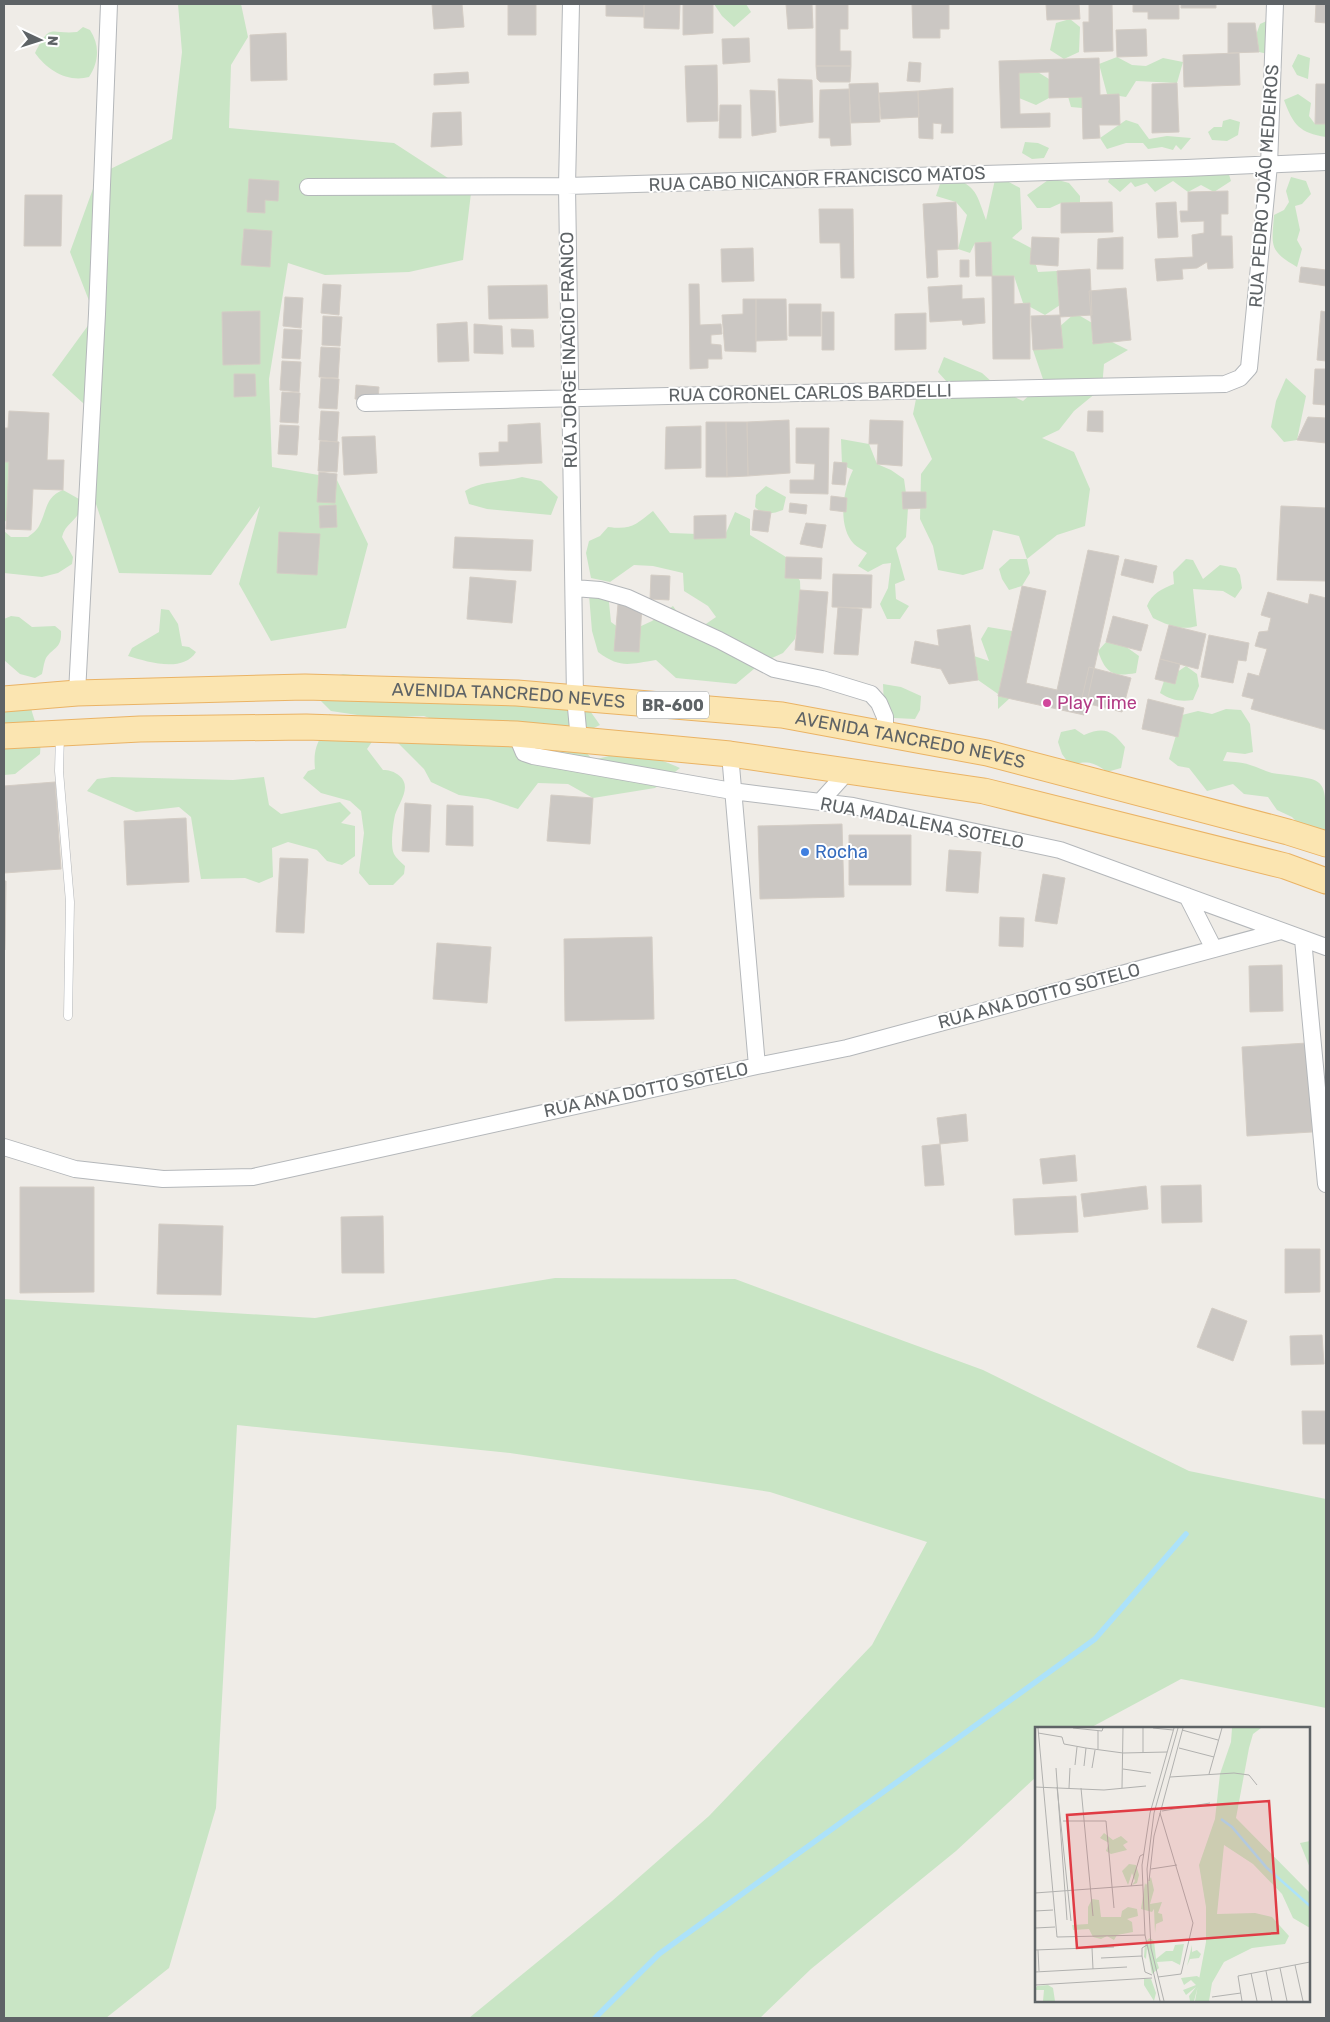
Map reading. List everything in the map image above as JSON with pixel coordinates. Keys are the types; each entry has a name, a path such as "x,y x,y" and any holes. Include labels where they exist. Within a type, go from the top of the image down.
{"main road":[{"name":"AVENIDA TANCREDO NEVES","path":"4,699 77,692 305,687 576,697 782,715 987,752 1288,832 1326,844"},
{"name":"AVENIDA TANCREDO NEVES","path":"4,736 140,729 306,727 516,734 730,754 984,791 1285,866 1326,881"}],"street":[{"path":"77,692 97,314 109,4"},
{"name":"RUA JORGE INACIO FRANCO","path":"571,4 566,186 576,697 579,740"},
{"name":"RUA PEDRO JOÃO MEDEIROS","path":"1249,368 1268,165 1274,4"},
{"name":"RUA CABO NICANOR FRANCISCO MATOS","path":"308,187 566,186 1326,162"},
{"name":"RUA CORONEL CARLOS BARDELLI","path":"365,403 1224,384 1240,378 1249,368"},
{"path":"574,588 600,590 628,598 718,640 774,669 822,679 871,694 880,703 885,717 885,734"},
{"name":"RUA MADALENA SOTELO","path":"516,734 524,753 533,756 732,791 853,806 1060,850 1326,947"},
{"path":"730,754 757,1066"},
{"path":"820,802 848,771"},
{"path":"1187,896 1214,949"},
{"name":"RUA ANA DOTTO SOTELO","path":"4,1147 75,1169 163,1179 253,1177 757,1066 847,1048 1281,931"},
{"path":"1303,939 1326,1184"}],"lane":[{"path":"60,733 59,771 70,902 68,1016"}],"green space":[{"path":"178,4 241,4 248,37 231,65 229,128 394,143 471,193 463,260 409,272 325,275 288,263 269,379 272,467 336,478 368,544 346,628 271,641 239,584 260,506 211,575 119,573 92,492 93,412 52,375 95,316 70,252 98,175 172,139 182,52"},
{"path":"714,4 746,4 751,12 734,27 722,16"},
{"path":"1070,19 1080,27 1079,52 1064,59 1050,50 1056,23"},
{"path":"1269,20 1268,54 1259,52 1256,35 1260,24"},
{"path":"83,27 90,30 97,48 95,65 89,77 73,78 59,74 46,65 35,53 48,33 77,32"},
{"path":"1298,54 1310,58 1308,79 1297,75 1292,66"},
{"path":"1117,57 1132,65 1146,66 1163,58 1183,62 1177,83 1136,81 1126,97 1107,94 1099,64"},
{"path":"1033,69 1049,79 1049,98 1036,105 1019,98 1019,73"},
{"path":"1065,86 1090,89 1082,108 1071,107"},
{"path":"1298,94 1311,103 1309,116 1315,124 1326,124 1326,137 1310,133 1294,122 1284,100"},
{"path":"1230,119 1240,122 1238,135 1227,141 1212,140 1208,132 1214,127 1222,127 1223,121"},
{"path":"1126,120 1138,124 1149,139 1167,136 1191,138 1181,150 1176,145 1173,150 1162,147 1148,149 1143,143 1126,143 1107,149 1100,138"},
{"path":"1025,142 1038,143 1049,148 1044,158 1032,159 1022,153"},
{"path":"1225,162 1231,181 1214,192 1201,185 1188,192 1173,181 1155,192 1147,183 1135,187 1131,182 1120,192 1108,182 1115,165"},
{"path":"943,175 968,185 973,190 986,220 996,175 1020,188 1022,229 1012,238 1031,248 1038,272 1057,271 1060,305 1045,315 1023,303 1014,276 992,276 991,242 975,243 970,253 958,249 967,215 956,202 936,196"},
{"path":"1291,177 1306,181 1311,194 1302,204 1295,206 1300,230 1297,240 1302,249 1297,267 1276,251 1273,241 1274,215 1284,210 1289,202 1286,191"},
{"path":"1051,178 1069,183 1080,196 1080,206 1061,203 1050,208 1037,208 1027,195"},
{"path":"1075,313 1094,324 1092,342 1104,338 1128,350 1104,364 1102,388 1074,411 1059,430 1042,438 1074,452 1090,489 1085,526 1057,535 1027,559 1019,536 993,530 983,569 963,575 938,570 933,546 920,519 921,474 932,459 913,414 918,389 957,393 938,372 944,357 982,373 1002,391 1023,401 1044,382 1033,350"},
{"path":"1286,378 1306,396 1297,440 1284,442 1271,427 1276,401"},
{"path":"841,439 869,444 877,464 891,470 904,479 908,508 906,537 896,548 905,580 895,584 896,599 909,606 900,619 887,619 880,604 888,588 891,563 883,564 868,572 858,566 867,553 854,544 845,528 844,497 853,470 842,465"},
{"path":"14,460 7,519 4,523 4,461"},
{"path":"522,477 541,481 558,497 551,515 487,509 469,504 465,491 472,487"},
{"path":"766,486 786,497 783,510 768,513 762,512 755,507 756,495"},
{"path":"63,490 79,499 82,506 78,515 66,528 62,537 73,557 72,564 58,573 42,577 4,573 4,531 11,537 28,537 38,527 53,496"},
{"path":"653,511 670,533 725,535 735,512 750,519 750,535 786,557 800,581 801,607 795,639 783,653 761,663 736,684 676,678 656,660 626,664 613,661 598,652 592,631 589,595 608,593 611,622 626,633 652,621 673,606 686,625 703,626 716,617 708,606 684,591 683,573 653,566 634,565 610,582 591,578 586,553 589,541 600,536 608,527 628,527 642,520"},
{"path":"1010,559 1027,559 1030,573 1022,586 1009,590 1002,579 999,569"},
{"path":"1186,559 1193,560 1203,579 1220,565 1236,568 1240,575 1242,588 1235,598 1223,591 1193,589 1197,626 1180,628 1153,618 1147,606 1155,595 1174,584 1173,572"},
{"path":"161,609 169,610 178,624 182,646 189,647 196,652 183,662 174,664 155,663 128,656 132,648 159,632"},
{"path":"11,616 19,617 32,627 55,626 61,631 59,645 46,658 42,674 35,678 20,674 4,660 4,619"},
{"path":"988,627 1012,631 1010,698 998,709 998,694 978,680 967,668 974,656 989,661 981,639"},
{"path":"1106,642 1125,646 1139,656 1136,673 1116,674 1107,669 1098,651"},
{"path":"1186,666 1197,674 1199,686 1193,700 1176,700 1160,693 1164,681"},
{"path":"343,674 588,708 600,725 573,738 593,760 628,753 656,758 680,768 655,788 593,798 568,784 538,783 518,809 488,799 459,795 431,782 424,769 392,737 376,736 367,749 383,770 397,774 404,783 404,794 395,815 392,841 394,854 405,866 404,874 393,885 369,885 359,873 364,833 361,811 350,801 321,793 303,778 308,771 315,769 315,751 325,729 329,714 343,721 440,722 424,716 377,718 331,711 320,700 316,687 329,678"},
{"path":"883,684 901,687 921,696 920,710 915,719 894,718 884,707"},
{"path":"4,687 31,708 39,736 40,754 15,774 4,775"},
{"path":"1226,709 1241,710 1250,724 1253,752 1245,754 1227,752 1223,761 1244,763 1272,773 1304,777 1320,783 1325,799 1326,832 1307,833 1292,817 1277,810 1268,797 1244,794 1233,784 1207,791 1189,768 1178,766 1169,759 1182,715 1198,711 1212,714"},
{"path":"1075,729 1084,735 1103,731 1116,737 1125,747 1121,768 1107,772 1089,763 1070,765 1062,754 1058,742 1061,732"},
{"path":"112,777 233,780 264,777 269,805 281,814 340,802 351,813 341,823 355,826 355,856 342,865 327,861 317,850 288,842 272,848 273,877 259,883 245,878 201,879 191,817 179,807 136,812 87,791 97,779"},
{"path":"555,1278 735,1279 983,1370 1189,1471 1326,1499 1326,1708 1181,1679 1092,1727 1035,1727 1035,1778 956,1851 811,1969 760,2018 469,2018 612,1901 709,1816 872,1645 927,1542 770,1492 510,1453 237,1425 216,1808 169,1968 106,2018 4,2018 4,1299 315,1318"}],"building":[{"path":"432,4 462,4 464,27 434,29"},
{"path":"508,4 536,4 536,35 508,35"},
{"path":"606,4 644,4 644,17 606,16"},
{"path":"644,4 680,4 679,29 644,28"},
{"path":"683,4 713,4 713,33 683,35"},
{"path":"786,4 812,4 813,28 788,29"},
{"path":"816,4 848,4 848,29 840,29 840,51 851,51 851,66 816,66"},
{"path":"912,4 949,4 949,29 940,29 940,38 913,38"},
{"path":"1046,4 1079,4 1080,19 1047,20"},
{"path":"1089,4 1112,4 1113,51 1084,52 1083,22 1089,22"},
{"path":"1133,4 1179,4 1179,19 1148,19 1148,12 1133,12"},
{"path":"1181,4 1216,4 1216,8 1181,8"},
{"path":"1316,4 1326,4 1326,23 1315,22"},
{"path":"1228,23 1255,23 1259,52 1228,53"},
{"path":"1146,29 1147,56 1117,57 1116,30"},
{"path":"286,33 287,80 251,81 250,35"},
{"path":"749,38 750,62 723,64 722,39"},
{"path":"1239,53 1240,85 1184,87 1183,55"},
{"path":"1099,58 1100,95 1119,94 1120,125 1099,125 1100,138 1083,139 1082,97 1049,98 1049,72 1019,73 1020,114 1050,113 1050,127 1001,128 999,61"},
{"path":"909,62 921,63 920,82 907,81"},
{"path":"717,65 718,121 687,122 685,66"},
{"path":"816,66 851,66 850,82 820,82 817,79"},
{"path":"468,72 469,83 434,85 434,74"},
{"path":"778,79 812,80 813,122 780,126"},
{"path":"878,83 880,122 851,123 849,84"},
{"path":"1177,83 1179,132 1152,133 1152,84"},
{"path":"1316,84 1326,84 1326,124 1315,124"},
{"path":"953,88 953,133 941,133 942,124 933,123 933,139 919,138 918,91"},
{"path":"849,89 851,145 831,146 830,138 819,138 820,90"},
{"path":"750,90 775,91 776,132 752,136"},
{"path":"918,91 919,117 881,119 879,93"},
{"path":"720,105 741,105 741,138 719,138"},
{"path":"461,112 462,145 431,147 433,113"},
{"path":"249,179 279,181 278,201 265,200 265,213 247,212"},
{"path":"1228,191 1228,214 1221,214 1221,236 1232,236 1233,268 1208,269 1207,262 1197,268 1182,269 1183,279 1157,281 1155,259 1193,257 1192,235 1204,233 1204,221 1181,222 1180,211 1188,211 1188,192"},
{"path":"25,195 62,195 61,246 24,246"},
{"path":"956,202 958,249 937,250 938,277 927,278 923,204"},
{"path":"1112,202 1113,232 1061,233 1061,203"},
{"path":"1176,202 1178,237 1158,238 1156,203"},
{"path":"819,209 853,209 854,278 841,278 840,243 820,243"},
{"path":"244,229 272,231 270,267 241,265"},
{"path":"1032,237 1059,238 1058,266 1030,264"},
{"path":"1123,237 1123,269 1097,269 1098,239"},
{"path":"991,242 992,276 976,276 975,243"},
{"path":"753,248 754,281 722,282 721,249"},
{"path":"960,260 969,260 969,277 960,277"},
{"path":"1301,267 1326,270 1326,286 1299,282"},
{"path":"1090,269 1092,315 1060,317 1063,348 1033,350 1031,316 1060,315 1057,271"},
{"path":"992,276 1014,276 1014,304 1030,303 1030,359 993,359"},
{"path":"323,284 341,285 339,315 321,313"},
{"path":"689,284 699,284 700,325 721,324 722,334 711,335 711,344 721,345 722,359 708,359 708,368 690,369"},
{"path":"547,285 548,318 489,319 488,286"},
{"path":"962,285 962,299 984,298 985,323 963,325 962,320 930,322 928,287"},
{"path":"1126,288 1131,340 1093,344 1089,291"},
{"path":"285,297 303,298 301,328 283,326"},
{"path":"743,299 756,299 756,352 725,351 722,315 743,314"},
{"path":"756,299 786,299 787,340 756,341"},
{"path":"789,304 821,304 821,336 789,336"},
{"path":"260,311 260,364 223,365 222,312"},
{"path":"1321,311 1326,312 1326,361 1317,360"},
{"path":"822,312 834,312 834,350 822,350"},
{"path":"926,313 926,349 895,350 895,314"},
{"path":"323,316 342,317 340,346 322,345"},
{"path":"467,322 469,361 438,362 437,324"},
{"path":"474,324 502,326 503,354 474,353"},
{"path":"284,329 302,330 300,359 282,358"},
{"path":"511,329 533,330 534,347 512,347"},
{"path":"321,347 340,348 338,378 319,377"},
{"path":"282,361 301,362 299,392 280,390"},
{"path":"1315,369 1326,369 1326,405 1313,404"},
{"path":"234,374 255,374 256,396 234,397"},
{"path":"321,378 339,379 337,409 319,408"},
{"path":"356,385 379,387 378,401 355,399"},
{"path":"282,392 300,393 298,423 280,422"},
{"path":"9,411 49,413 47,460 64,460 63,490 33,489 31,530 6,529 9,462 4,462 4,428 8,428"},
{"path":"321,411 339,412 337,442 319,440"},
{"path":"1088,411 1103,411 1103,432 1087,431"},
{"path":"1308,417 1326,418 1326,443 1297,440"},
{"path":"789,420 790,473 748,476 747,422"},
{"path":"870,420 903,421 902,466 877,464 878,444 869,444"},
{"path":"706,422 726,422 727,477 706,477"},
{"path":"726,422 747,422 748,476 727,477"},
{"path":"540,423 542,463 480,466 479,453 499,452 499,442 508,442 508,425"},
{"path":"280,425 299,426 297,455 278,454"},
{"path":"701,426 701,468 665,469 666,427"},
{"path":"796,428 829,428 828,494 790,493 790,480 814,480 815,464 796,463"},
{"path":"375,436 377,473 344,475 342,437"},
{"path":"320,441 339,442 337,472 318,471"},
{"path":"834,462 847,463 845,485 832,484"},
{"path":"319,472 337,474 335,503 317,502"},
{"path":"902,492 926,492 926,508 903,509"},
{"path":"831,496 847,498 846,512 830,510"},
{"path":"790,503 807,505 806,514 789,512"},
{"path":"336,505 337,527 320,528 319,506"},
{"path":"1281,506 1326,508 1326,581 1277,580"},
{"path":"754,510 771,512 768,532 752,530"},
{"path":"726,515 726,538 694,539 694,516"},
{"path":"806,523 826,525 822,548 800,544"},
{"path":"279,532 320,534 317,575 277,573"},
{"path":"455,537 533,540 531,571 453,568"},
{"path":"1088,550 1119,556 1084,715 998,696 1022,586 1046,591 1026,683 1057,690"},
{"path":"786,557 822,558 821,579 785,578"},
{"path":"1125,559 1157,566 1153,583 1121,575"},
{"path":"833,574 872,575 871,608 832,607"},
{"path":"651,575 670,576 669,600 650,599"},
{"path":"470,577 516,581 512,623 467,619"},
{"path":"800,590 828,592 823,653 795,650"},
{"path":"1268,592 1308,604 1310,594 1326,598 1326,730 1251,709 1254,699 1242,696 1248,673 1259,676 1267,649 1255,646 1259,632 1268,631 1271,618 1261,615"},
{"path":"618,604 642,606 639,652 614,651"},
{"path":"838,607 862,609 858,655 834,654"},
{"path":"1113,616 1148,625 1141,651 1106,642"},
{"path":"970,625 978,680 949,684 941,669 911,663 915,641 939,646 937,630"},
{"path":"1169,625 1206,634 1198,669 1160,659"},
{"path":"1209,635 1249,643 1246,661 1238,660 1233,683 1201,677"},
{"path":"1160,659 1180,664 1175,684 1155,679"},
{"path":"1089,667 1131,678 1122,712 1081,702"},
{"path":"1148,699 1184,708 1178,737 1142,729"},
{"path":"55,782 61,869 4,873 4,786"},
{"path":"551,795 593,798 590,844 547,841"},
{"path":"405,803 431,805 429,852 402,851"},
{"path":"447,805 473,806 473,846 446,845"},
{"path":"186,818 189,882 127,885 124,821"},
{"path":"842,824 844,897 760,899 758,826"},
{"path":"849,835 911,835 911,885 849,885"},
{"path":"949,850 981,852 978,893 946,891"},
{"path":"280,858 308,859 304,933 276,932"},
{"path":"1043,874 1065,878 1057,924 1035,921"},
{"path":"4,881 6,881 5,950 4,950"},
{"path":"1000,917 1024,918 1023,947 999,946"},
{"path":"652,937 654,1019 565,1021 564,939"},
{"path":"437,943 491,947 487,1003 433,999"},
{"path":"1282,965 1283,1011 1250,1012 1249,966"},
{"path":"1307,1043 1312,1132 1247,1136 1242,1047"},
{"path":"966,1114 968,1141 940,1144 937,1118"},
{"path":"940,1144 944,1185 925,1186 922,1146"},
{"path":"1075,1155 1077,1181 1043,1184 1040,1159"},
{"path":"1201,1185 1202,1222 1162,1223 1161,1186"},
{"path":"1146,1186 1148,1209 1084,1217 1081,1194"},
{"path":"20,1187 94,1187 94,1292 20,1293"},
{"path":"1076,1196 1078,1232 1015,1235 1013,1199"},
{"path":"383,1216 384,1273 342,1273 341,1217"},
{"path":"159,1224 223,1226 221,1295 157,1294"},
{"path":"1285,1249 1320,1249 1320,1292 1285,1293"},
{"path":"1212,1308 1247,1321 1233,1361 1197,1347"},
{"path":"1322,1335 1324,1364 1291,1365 1290,1336"},
{"path":"1302,1411 1326,1411 1326,1444 1303,1444"}],"waterway":[{"path":"595,2018 659,1954 1095,1639 1186,1534"}],"place":[{"name":"Play Time","path":"1047,703"},
{"name":"Rocha","path":"805,852"}]}
